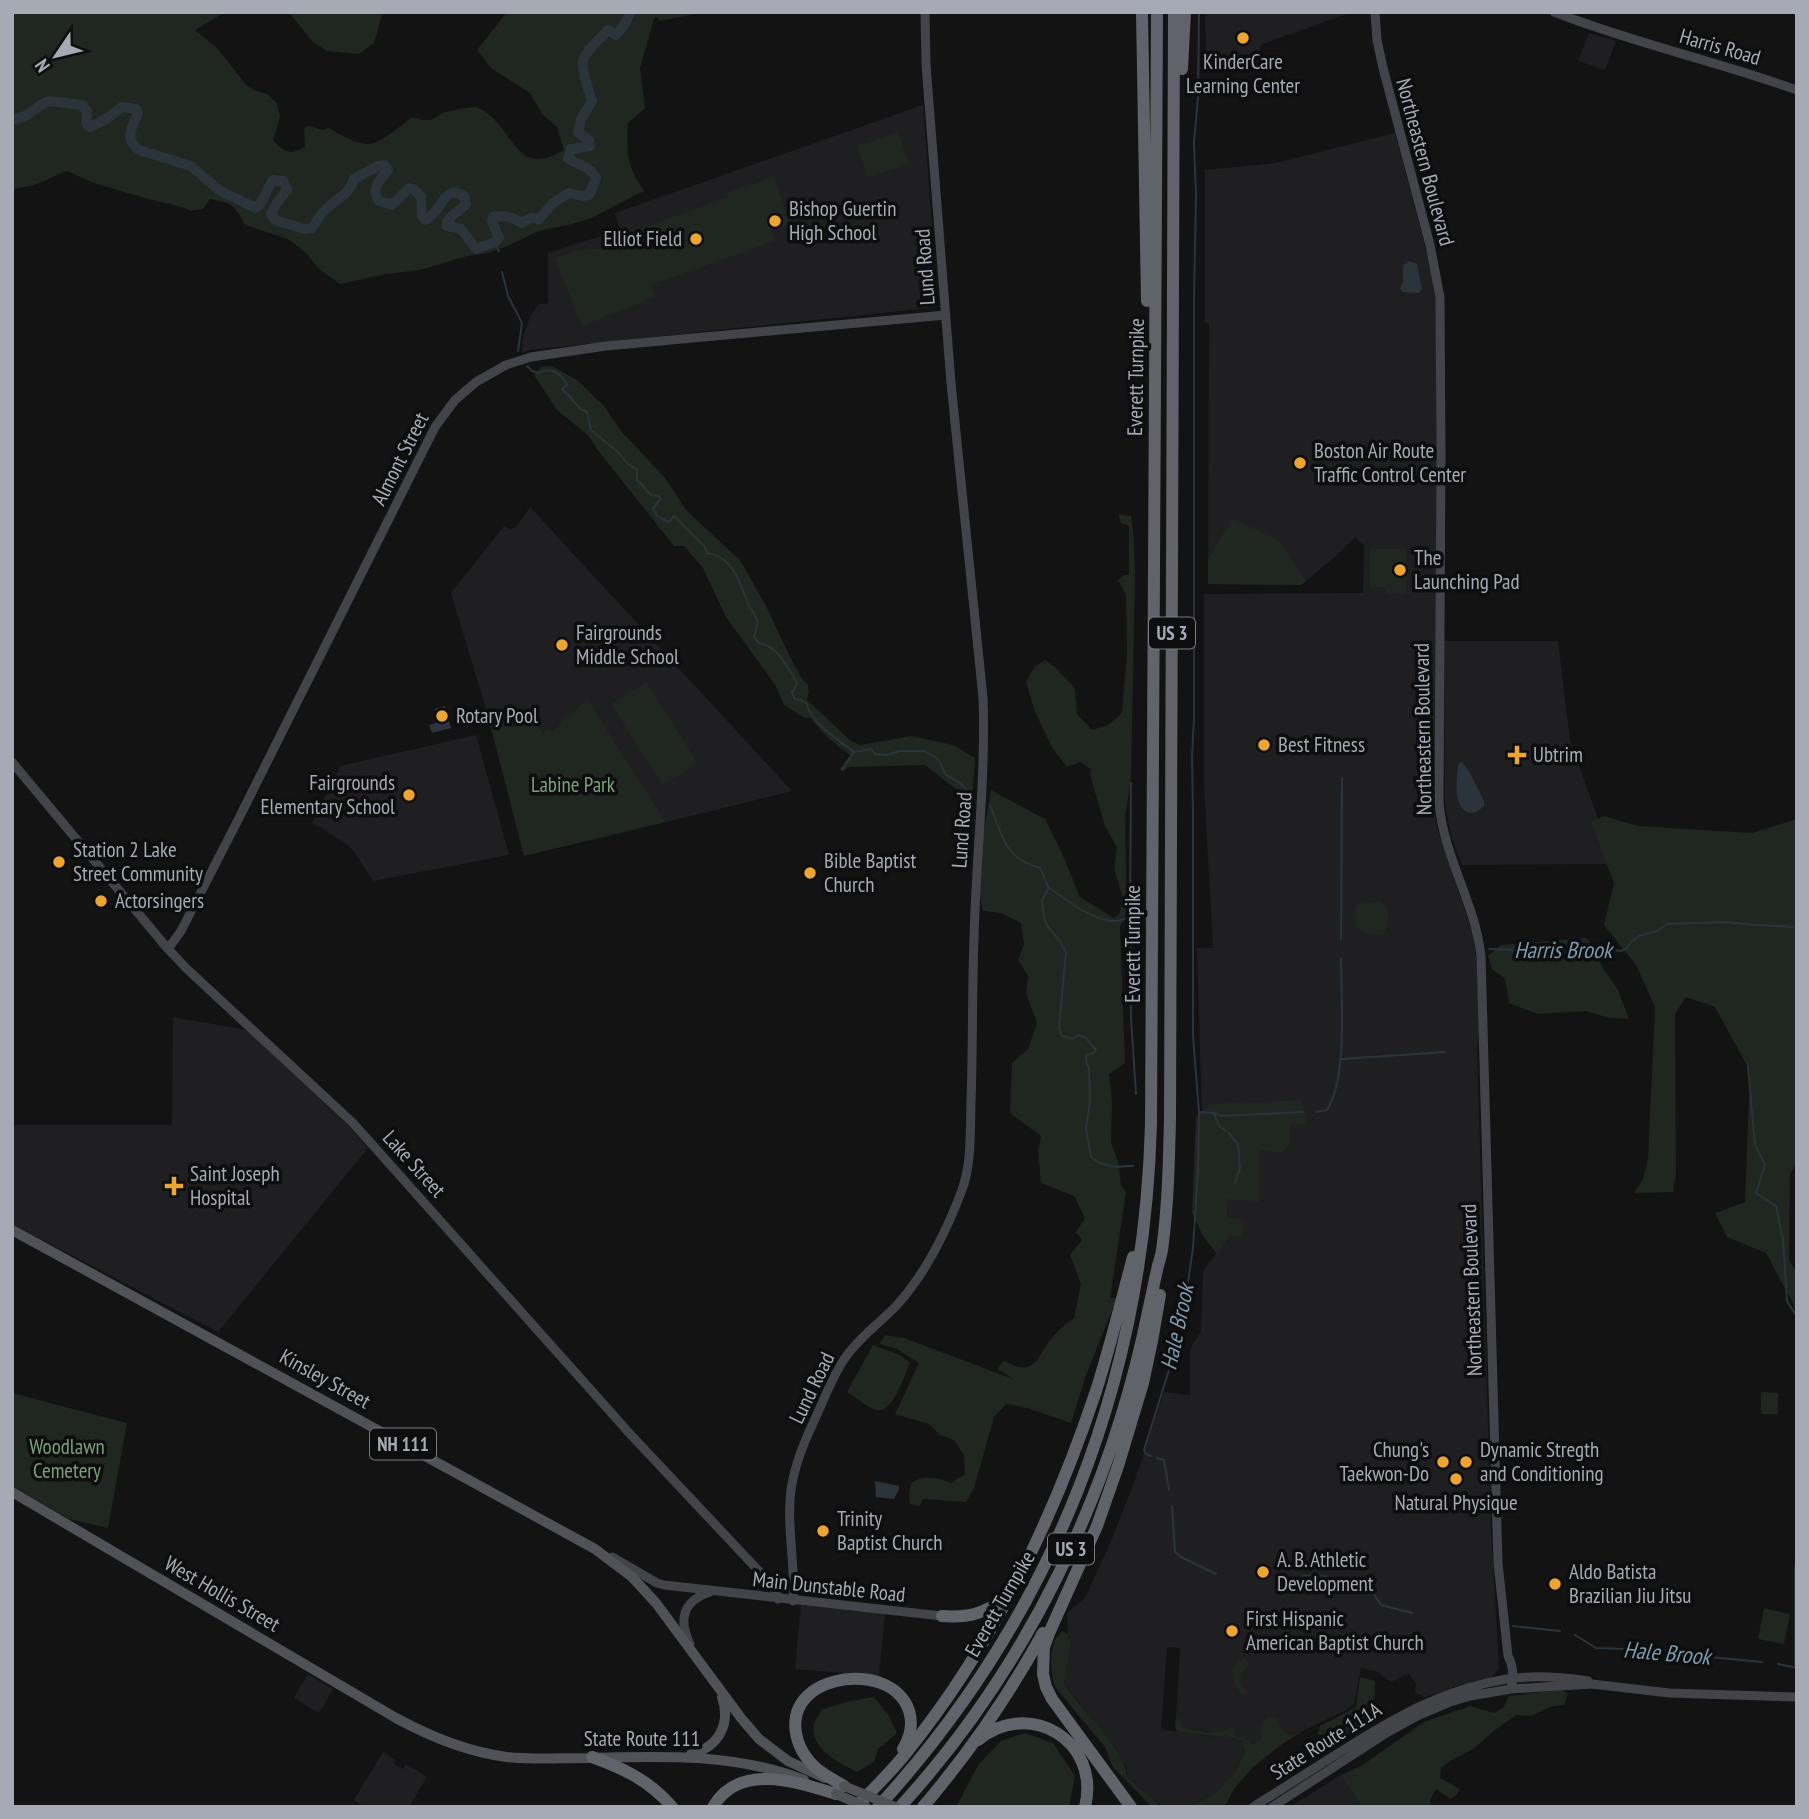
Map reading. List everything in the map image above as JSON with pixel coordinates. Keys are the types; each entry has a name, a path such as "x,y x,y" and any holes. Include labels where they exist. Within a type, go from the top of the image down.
{"highway":[{"path":"1142,12 1153,553"},
{"name":"Everett Turnpike","path":"878,1807 928,1750 972,1689 1018,1617 1057,1541 1089,1461 1121,1358 1136,1284 1146,1209 1151,1124 1157,12"},
{"name":"Everett Turnpike","path":"897,1807 944,1755 988,1695 1033,1622 1064,1564 1116,1435 1140,1352 1162,1253 1170,1118 1174,12"},
{"path":"1174,160 1185,12"},
{"path":"856,1807 908,1751 941,1707 976,1654 1014,1585 1050,1510 1088,1415 1146,1209"},
{"path":"1131,1807 1052,1699 1046,1687 1042,1667 1049,1631 1082,1562 1112,1486 1140,1394 1159,1299 1162,1253"},
{"path":"923,1807 968,1750 1034,1649 1082,1562"},
{"path":"942,1616 964,1617 983,1612 1001,1600 1014,1585"},
{"path":"840,1790 804,1754 797,1741 795,1724 801,1704 813,1692 829,1683 851,1679 874,1681 892,1689 904,1701 909,1714 911,1727 907,1742 877,1785"},
{"path":"1068,1721 1137,1807"},
{"path":"968,1750 984,1735 1007,1725 1027,1723 1050,1729 1070,1744 1081,1759 1087,1782 1085,1807"},
{"path":"592,1757 639,1777 657,1790 672,1807"},
{"path":"713,1807 731,1788 758,1779 785,1780 840,1790"}],"main road":[{"name":"Kinsley Street","path":"12,1230 595,1549 618,1566"},
{"name":"West Hollis Street","path":"12,1493 414,1727"},
{"name":"State Route 111","path":"618,1566 656,1603 748,1727 770,1749 866,1807"},
{"path":"668,1758 701,1752 719,1736 726,1711 716,1683"},
{"name":"State Route 111","path":"414,1727 468,1749 503,1756 550,1759 668,1758 724,1760 757,1765 897,1807"}],"street":[{"name":"Lund Road","path":"793,1601 790,1500 795,1468 805,1441 844,1360 857,1343 898,1304 929,1259 962,1190 968,1163 974,937 985,733 946,315 926,65 925,12"},
{"name":"Northeastern Boulevard","path":"1375,12 1383,68 1430,245 1440,297 1438,802 1445,840 1474,921 1481,956 1498,1563 1508,1656 1505,1662 1510,1679"},
{"name":"Harris Road","path":"1553,12 1619,36 1718,63 1797,89"},
{"name":"Almont Street","path":"168,949 181,931 223,850 435,427 454,400 469,387 506,365 540,355 606,346 946,315"},
{"name":"Lake Street","path":"12,762 168,949 359,1130 631,1435 772,1585 778,1599"},
{"name":"Main Dunstable Road","path":"595,1549 659,1584 942,1616"},
{"path":"699,1660 684,1631 684,1616 695,1600 712,1592"},
{"path":"1418,1711 1461,1690 1510,1679 1556,1678 1587,1681 1592,1684"},
{"path":"1510,1679 1511,1689"},
{"path":"1418,1711 1511,1689 1592,1684 1669,1693 1797,1697"},
{"name":"State Route 111A","path":"1253,1807 1384,1725 1418,1711"},
{"name":"State Route 111A","path":"1272,1807 1418,1711"}],"shaded area":[{"name":"KinderCare Learning Center","path":"1205,12 1353,12 1262,44 1258,54 1261,64 1256,65 1206,54"},
{"path":"1589,33 1616,41 1605,70 1578,61"},
{"name":"Bishop Guertin High School","path":"923,105 938,307 530,350 522,353 523,336 531,315 538,305 548,303 548,253 620,230 615,213"},
{"path":"1395,133 1436,292 1435,815 1473,934 1477,966 1491,1529 1499,1668 1492,1677 1425,1697 1415,1691 1416,1684 1408,1673 1391,1682 1378,1672 1361,1668 1354,1704 1307,1729 1291,1735 1282,1730 1253,1744 1226,1731 1217,1733 1182,1727 1181,1721 1176,1717 1180,1648 1167,1647 1161,1729 1238,1739 1242,1741 1245,1752 1235,1772 1218,1791 1192,1807 1162,1807 1127,1777 1127,1768 1115,1747 1064,1684 1071,1642 1067,1613 1085,1598 1109,1546 1134,1483 1164,1392 1190,1395 1190,1349 1201,1331 1203,1271 1230,1236 1241,1238 1227,1217 1228,1199 1202,1115 1197,948 1213,948 1204,784 1204,594 1363,593 1364,546 1355,537 1301,585 1208,584 1209,323 1205,323 1205,170 1276,163"},
{"path":"1409,261 1417,264 1422,289 1419,293 1402,292 1400,288 1403,265"},
{"name":"Fairgrounds Middle School","path":"530,507 792,791 666,822 587,700 551,732 512,728 500,715 489,719 451,593 504,526 511,529 516,527"},
{"path":"1444,641 1558,641 1570,740 1614,864 1462,865 1451,835 1445,804"},
{"name":"Rotary Pool","path":"445,706 451,728 432,733 429,725 439,722 435,709"},
{"name":"Fairgrounds Elementary School","path":"476,735 509,855 373,881 351,848 312,823 340,766"},
{"path":"1462,762 1484,801 1484,806 1471,813 1463,810 1458,801 1457,773 1459,763"},
{"name":"Saint Joseph Hospital","path":"173,1017 247,1030 350,1127 368,1148 218,1332 12,1224 12,1125 172,1125"},
{"path":"875,1481 899,1486 894,1499 876,1497"},
{"path":"801,1605 885,1614 879,1676 795,1669"},
{"path":"308,1674 333,1689 319,1713 294,1698"},
{"path":"383,1752 396,1760 394,1764 403,1769 406,1764 427,1777 409,1807 365,1807 354,1800"},
{"path":"1341,1775 1362,1807 1290,1807"}],"green space":[{"path":"12,12 225,12 195,30 218,49 246,85 267,94 277,103 280,117 273,140 288,151 305,147 304,128 309,126 323,130 328,128 354,141 370,144 386,137 412,117 430,120 446,112 475,107 493,118 522,153 539,159 564,150 557,127 542,114 530,93 492,69 477,50 507,12 704,12 660,21 657,17 654,19 640,68 645,108 628,123 627,133 631,166 644,191 589,219 539,231 487,253 420,270 340,284 319,269 305,252 288,239 245,225 235,209 223,202 210,199 203,209 191,211 91,182 67,171 31,186 12,190"},
{"path":"289,12 383,12 374,43 359,54 327,51 313,42"},
{"path":"898,132 909,164 868,177 857,146"},
{"path":"774,177 790,225 771,229 775,241 651,285 655,297 582,326 555,258 588,249 621,252 617,237 729,197 727,193"},
{"path":"552,366 577,380 604,406 621,431 666,479 686,510 740,560 790,657 808,685 807,700 850,740 860,745 911,736 953,745 975,758 972,802 925,765 848,767 845,771 840,769 850,755 819,729 811,718 803,717 784,705 776,686 726,617 703,568 684,546 674,546 589,436 557,410 534,375 541,367"},
{"path":"1119,514 1131,516 1135,575 1131,778 1125,817 1127,911 1120,927 1125,1063 1109,1074 1112,1102 1111,1143 1118,1162 1121,1186 1126,1192 1110,1298 1117,1298 1086,1375 1071,1423 1006,1404 994,1417 974,1488 966,1502 923,1499 920,1506 910,1504 911,1483 930,1478 951,1483 965,1474 964,1455 954,1440 940,1435 929,1424 895,1414 919,1363 897,1349 879,1344 885,1335 904,1338 1013,1379 998,1369 1004,1361 1015,1366 1030,1366 1055,1335 1074,1318 1081,1284 1070,1255 1082,1240 1076,1232 1085,1218 1074,1196 1041,1183 1038,1151 1041,1136 1010,1113 1012,1063 1028,1049 1037,1023 1026,993 1028,976 1018,960 1024,944 1021,923 1001,913 983,911 979,881 991,790 1045,819 1080,897 1114,918 1120,912 1122,895 1114,868 1117,847 1105,826 1090,775 1091,769 1080,762 1067,767 1053,749 1035,712 1026,682 1034,667 1045,660 1075,688 1077,714 1092,730 1108,725 1122,713 1127,653 1126,595 1118,580 1129,575 1129,526 1121,523"},
{"path":"1232,518 1279,541 1306,581 1301,585 1208,584 1208,559"},
{"path":"1370,549 1406,549 1406,594 1386,594 1386,587 1370,587"},
{"path":"646,682 698,763 663,785 611,704"},
{"name":"Labine Park","path":"587,699 666,822 524,856 489,720 500,716 512,728 526,714 543,732 547,729 551,732"},
{"path":"1604,816 1638,826 1752,833 1797,819 1797,1162 1790,1174 1789,1260 1797,1273 1797,1320 1793,1303 1766,1253 1727,1237 1715,1213 1745,1202 1750,1071 1715,1007 1686,997 1675,1014 1676,1174 1673,1192 1634,1193 1643,1179 1648,1160 1655,1007 1636,965 1604,925 1614,883 1591,822"},
{"path":"1380,901 1387,907 1388,921 1383,934 1368,934 1356,927 1355,907 1360,903"},
{"path":"1587,938 1599,954 1601,965 1618,990 1629,1019 1609,1018 1586,1011 1538,1014 1509,1003 1505,979 1492,969 1488,956 1501,945"},
{"path":"1302,1100 1307,1125 1290,1124 1290,1145 1281,1153 1259,1150 1259,1202 1228,1199 1227,1217 1244,1221 1241,1238 1230,1236 1217,1254 1203,1236 1192,1213 1196,1117 1211,1104"},
{"path":"873,1345 900,1355 910,1363 897,1393 882,1410 872,1409 847,1392"},
{"path":"1761,1392 1778,1393 1778,1414 1761,1414"},
{"name":"Woodlawn Cemetery","path":"12,1393 127,1423 108,1528 69,1519 12,1486"},
{"path":"1764,1608 1790,1614 1784,1644 1758,1639"},
{"path":"1062,1631 1068,1634 1071,1642 1064,1684 1120,1755 1127,1777 1162,1807 1152,1807 1113,1767 1105,1747 1055,1687 1052,1651"},
{"path":"1246,1658 1249,1665 1240,1675 1241,1685 1248,1691 1243,1695 1234,1682 1233,1667"},
{"path":"1360,1677 1375,1681 1372,1709 1365,1723 1359,1729 1340,1736 1318,1734 1320,1726 1356,1707"},
{"path":"1561,1690 1568,1694 1564,1705 1550,1707 1531,1716 1516,1715 1473,1749 1441,1768 1440,1778 1460,1789 1451,1799 1436,1789 1430,1800 1431,1807 1362,1807 1341,1775 1361,1766 1424,1722 1470,1706 1494,1713 1503,1708 1509,1696"},
{"path":"874,1697 888,1714 897,1733 878,1749 874,1762 857,1772 821,1748 816,1741 814,1724 822,1709"},
{"path":"1176,1717 1181,1721 1182,1727 1202,1731 1221,1731 1233,1725 1235,1736 1247,1739 1253,1744 1262,1739 1261,1728 1267,1717 1276,1717 1282,1730 1291,1735 1303,1731 1252,1768 1234,1789 1226,1804 1221,1807 1192,1807 1218,1791 1235,1772 1245,1752 1242,1741 1238,1739 1177,1732"},
{"path":"1025,1733 1053,1743 1075,1776 1069,1807 959,1807 957,1805 979,1764 1001,1741"}],"waterway":[{"path":"12,120 49,101 82,105 87,111 86,123 90,127 122,107 136,109 138,113 130,137 139,150 191,166 220,191 256,208 273,180 283,181 287,190 271,214 275,220 304,229 312,228 324,211 346,192 354,179 385,165 388,170 379,181 375,192 379,201 392,205 409,188 413,189 421,196 422,216 425,220 450,194 464,196 466,204 449,219 447,226 461,229 476,249 499,238 493,217 509,217 522,223 531,218 539,219 553,203 569,193 589,195 596,178 587,168 568,158 571,149 590,146 589,140 578,133 581,119 592,101 583,61 608,30 616,35 631,12"},
{"path":"1199,12 1198,97 1194,142 1196,196 1192,757 1193,1036 1199,1112"},
{"path":"495,242 499,251"},
{"path":"502,272 508,296 522,323 518,351"},
{"path":"527,366 539,373 548,370 556,372 567,385 562,389 587,412 591,430 637,470 637,480 651,495 659,496 660,500 653,508 657,516 669,522 674,516 704,546 707,553 724,560 730,566 756,619 754,637 782,658 797,683 792,693 795,699 807,704 819,724 854,752 871,749 875,754 888,755 899,751 924,751 938,759 946,775 959,782 972,796"},
{"path":"842,770 853,753"},
{"path":"1341,939 1342,778"},
{"path":"1051,889 1078,908 1100,918 1110,921 1130,916 1131,783"},
{"path":"990,805 1011,852 1040,868 1049,888 1042,900 1044,918 1066,952 1059,1028 1062,1036 1073,1039 1079,1035 1086,1038 1096,1050 1086,1055 1090,1101 1086,1129 1091,1157 1106,1165 1133,1166"},
{"path":"1130,917 1131,1018 1136,1094"},
{"name":"Harris Brook","path":"1489,949 1568,954 1596,947 1621,951 1639,936 1657,931 1667,924 1725,922 1797,927"},
{"name":"Harris Brook","path":"1316,1112 1327,1110 1338,1078 1342,1037 1341,958"},
{"path":"1342,1059 1445,1052"},
{"path":"1748,1066 1755,1145 1765,1165 1756,1193 1776,1206 1783,1240 1787,1301 1797,1317"},
{"name":"Hale Brook","path":"1151,1456 1144,1450 1173,1357 1193,1248 1199,1112 1221,1116 1303,1112"},
{"path":"1214,1114 1220,1127 1238,1144 1240,1168 1235,1183"},
{"name":"Hale Brook","path":"1157,1458 1164,1460 1169,1490"},
{"name":"Hale Brook","path":"1172,1506 1175,1552 1216,1574"},
{"path":"1795,1667 1797,1543"},
{"name":"Hale Brook","path":"1302,1576 1315,1575 1363,1582 1366,1585"},
{"name":"Hale Brook","path":"1372,1591 1381,1605 1412,1613"},
{"name":"Hale Brook","path":"1513,1626 1560,1631"},
{"name":"Hale Brook","path":"1575,1635 1596,1648 1662,1650 1762,1662"},
{"name":"Hale Brook","path":"1778,1664 1797,1668"}],"place":[{"name":"KinderCare Learning Center","path":"1243,38"},
{"name":"Bishop Guertin High School","path":"775,221"},
{"name":"Elliot Field","path":"696,239"},
{"name":"Boston Air Route Traffic Control Center","path":"1300,463"},
{"name":"The Launching Pad","path":"1400,570"},
{"name":"Fairgrounds Middle School","path":"562,645"},
{"name":"Rotary Pool","path":"442,716"},
{"name":"Best Fitness","path":"1264,745"},
{"name":"Ubtrim","path":"1517,755"},
{"name":"Fairgrounds Elementary School","path":"409,795"},
{"name":"Station 2 Lake Street Community","path":"59,862"},
{"name":"Bible Baptist Church","path":"810,873"},
{"name":"Actorsingers","path":"101,901"},
{"name":"Saint Joseph Hospital","path":"174,1186"},
{"name":"Chung's Taekwon-Do","path":"1443,1462"},
{"name":"Dynamic Stregth and Conditioning","path":"1466,1462"},
{"name":"Natural Physique","path":"1456,1479"},
{"name":"Trinity Baptist Church","path":"823,1531"},
{"name":"A. B. Athletic Development","path":"1263,1572"},
{"name":"Aldo Batista Brazilian Jiu Jitsu","path":"1555,1584"},
{"name":"First Hispanic American Baptist Church","path":"1232,1631"}]}
